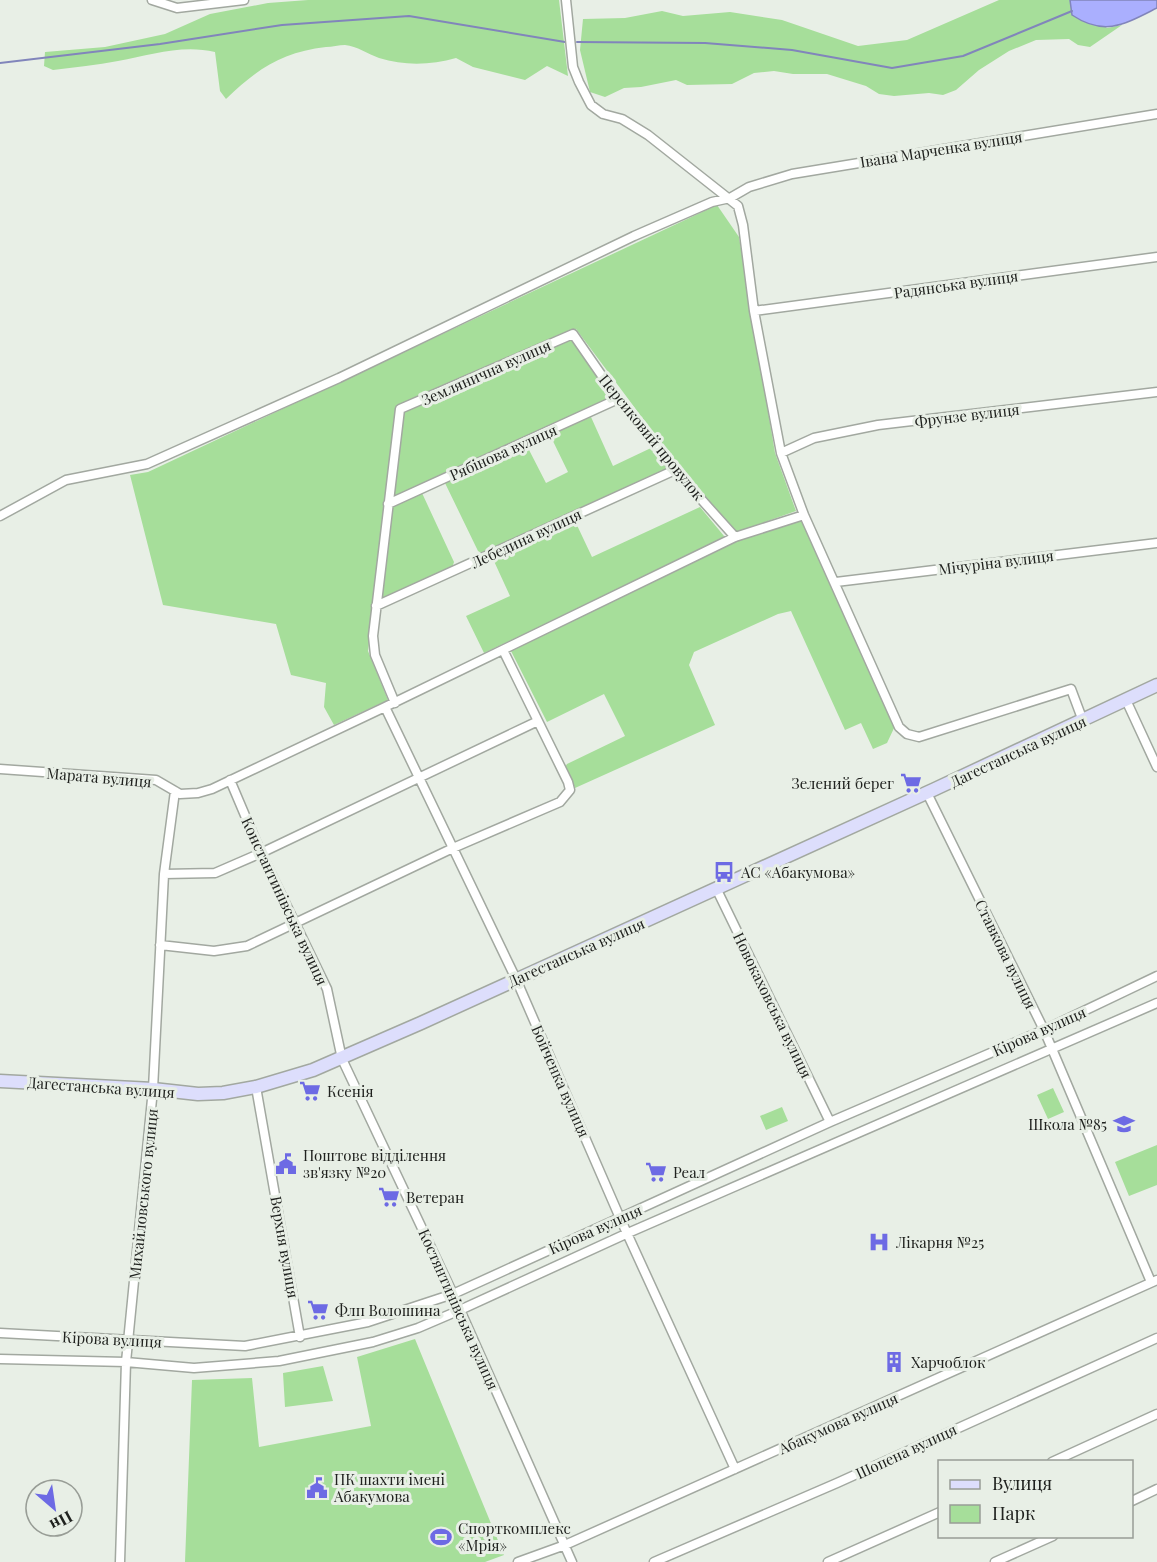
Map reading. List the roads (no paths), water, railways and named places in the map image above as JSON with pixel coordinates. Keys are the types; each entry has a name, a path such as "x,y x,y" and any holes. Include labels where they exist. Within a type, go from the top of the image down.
{"street":[{"path":"152,0 177,8 244,0"},
{"path":"566,0 573,67 591,105 603,114 622,119 648,135 738,206 743,225 754,311 781,453 804,515 836,582 899,727 907,734 919,737 1071,689 1083,721"},
{"name":"Івана Марченка вулиця","path":"0,516 66,480 147,464 339,378 634,236 712,202 730,198 749,187 792,174 1157,114"},
{"name":"Радянська вулиця","path":"754,311 1157,257"},
{"name":"Персиковий провулок","path":"573,334 618,399 675,470 735,537"},
{"name":"Землянична вулиця","path":"388,504 400,410 573,334"},
{"name":"Фрунзе вулиця","path":"781,453 814,438 878,425 1157,392"},
{"name":"Рябінова вулиця","path":"388,504 618,399"},
{"name":"Лебедина вулиця","path":"376,606 675,470"},
{"path":"388,504 373,636 375,655 395,703"},
{"path":"385,707 735,537 804,515"},
{"name":"Мічуріна вулиця","path":"836,582 1157,543"},
{"path":"160,945 214,951 247,946 453,849 560,802 567,796 570,790 568,782 503,650"},
{"name":"Дагестанська вулиця","path":"0,1081 153,1089 198,1094 223,1093 256,1087 313,1070 342,1059 927,793 1157,685"},
{"path":"1126,700 1157,767"},
{"name":"Бойченка вулиця","path":"385,707 516,979 620,1218 735,1469"},
{"name":"Марата вулиця","path":"0,769 156,780 180,794 198,793 385,707"},
{"path":"164,874 215,873 538,721"},
{"name":"Константинівська вулиця","path":"230,780 261,853 327,988 342,1059"},
{"name":"Михайловського вулиця","path":"120,1562 126,1362 153,1089 164,874 175,791"},
{"name":"Ставкова вулиця","path":"927,793 1044,1030 1154,1281"},
{"name":"Новокаховська вулиця","path":"716,888 830,1122"},
{"name":"Кірова вулиця","path":"0,1333 245,1346 368,1322 453,1294 830,1122 1044,1030 1157,976"},
{"name":"Кірова вулиця","path":"0,1359 126,1362 194,1368 279,1361 373,1342 417,1328 460,1310 628,1233 1157,1003"},
{"name":"Костянтинівська вулиця","path":"342,1059 453,1294 572,1562"},
{"name":"Верхня вулиця","path":"256,1087 300,1337"},
{"name":"Абакумова вулиця","path":"518,1562 565,1545 1154,1281"},
{"name":"Шопена вулиця","path":"654,1562 837,1483 1157,1338"},
{"path":"1054,1460 1157,1414"},
{"path":"1133,1500 1157,1490"},
{"path":"828,1562 938,1512"},
{"path":"995,1562 1049,1538"}],"water":[{"path":"1070,0 1157,0 1157,8 1125,23 1105,27 1084,22 1072,15"}],"waterway":[{"path":"577,42 705,43 792,50 892,68 963,56 1072,11"},
{"path":"0,63 160,44 282,25 409,16 565,42"}],"place":[{"name":"Зелений берег","path":"911,783"},
{"name":"АС «Абакумова»","path":"724,872"},
{"name":"Ксенія","path":"310,1091"},
{"name":"Школа №85","path":"1124,1124"},
{"name":"Поштове відділення зв'язку №20","path":"286,1164"},
{"name":"Реал","path":"656,1172"},
{"name":"Ветеран","path":"389,1197"},
{"name":"Лікарня №25","path":"879,1242"},
{"name":"Флп Волошина","path":"318,1310"},
{"name":"Харчоблок","path":"894,1362"},
{"name":"ПК шахти імені Абакумова","path":"317,1488"},
{"name":"Спорткомплекс «Мрія»","path":"441,1537"}]}
